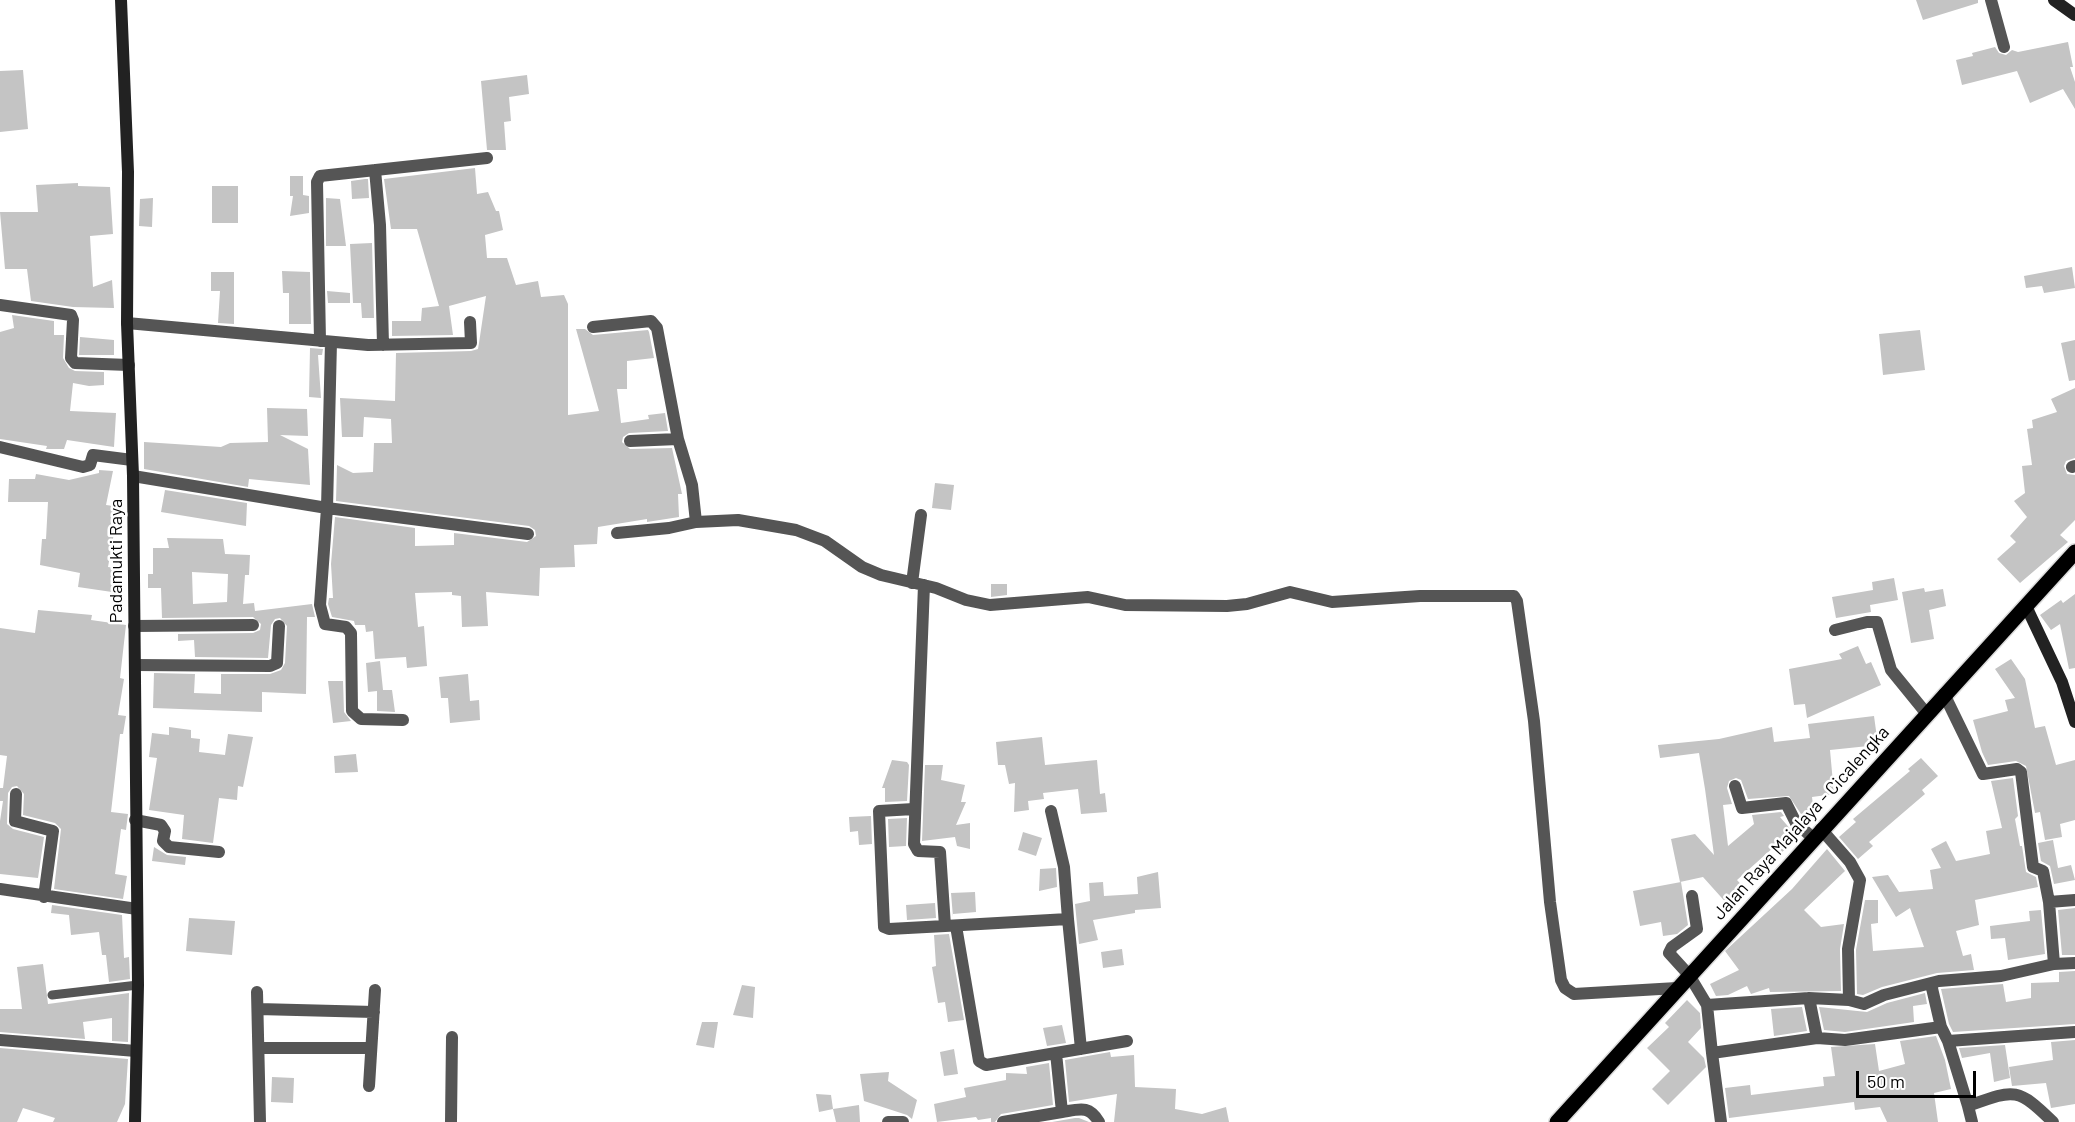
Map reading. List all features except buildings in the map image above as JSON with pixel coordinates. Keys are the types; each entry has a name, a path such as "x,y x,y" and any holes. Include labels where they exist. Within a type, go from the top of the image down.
{"main road":[{"name":"Jalan Raya Majalaya - Cicalengka","path":"1557,1122 1944,693 2075,552"}],"street":[{"name":"Padamukti Raya","path":"121,0 128,172 127,323 133,476 138,985 135,1122"},
{"path":"1992,0 2004,47"},
{"path":"2054,0 2075,15"},
{"path":"403,720 361,719 352,711 351,633 346,627 325,624 320,605 327,508 326,341 317,179 324,175 487,158"},
{"path":"375,170 380,225 383,345"},
{"path":"0,305 71,315 74,320 71,358 75,363 129,365"},
{"path":"593,327 651,321 657,328 678,439 692,485 696,522"},
{"path":"127,323 383,345 471,343 470,322"},
{"path":"630,441 678,439"},
{"path":"0,447 83,467 90,465 93,455 132,460"},
{"path":"133,476 327,508 528,534"},
{"path":"921,515 915,848 940,852 951,926 977,1057 981,1063 986,1065 1127,1041"},
{"path":"617,533 658,530 696,522 738,520 796,530 825,541 862,567 880,575 990,605 1088,597 1125,605 1227,606 1247,604 1290,592 1332,602 1439,595 1514,596 1517,601 1531,700 1550,902 1561,980 1565,988 1574,994 1677,988"},
{"path":"2022,609 2058,673 2075,722"},
{"path":"1835,630 1867,622 1877,622 1890,670 1926,713"},
{"path":"134,626 253,625"},
{"path":"135,665 274,664 279,658 279,626"},
{"path":"1944,693 1983,774 2017,769 2021,772 2033,867 2043,871 2049,902 2054,964"},
{"path":"1735,786 1742,808 1784,802 1796,824 1817,834 1850,862 1860,880 1848,949 1849,1000"},
{"path":"16,794 15,821 53,831 44,897"},
{"path":"914,810 879,811 884,927 889,929 1015,920 1068,919"},
{"path":"1052,811 1064,867 1081,1049"},
{"path":"135,820 161,825 165,831 163,841 170,847 219,852"},
{"path":"0,889 137,909"},
{"path":"1692,896 1697,928 1669,951 1689,975 1707,1005 1721,1122"},
{"path":"2049,902 2075,900"},
{"path":"1707,1005 1809,998 1849,1000 1864,1004 1884,995 1931,984 2001,976 2054,964 2075,963"},
{"path":"1931,984 1941,1027 1948,1041 1972,1122"},
{"path":"369,1086 375,990"},
{"path":"257,992 260,1122"},
{"path":"1809,998 1817,1038"},
{"path":"258,1009 374,1012"},
{"path":"1712,1053 1817,1038 1845,1040 1941,1027"},
{"path":"1948,1041 2075,1032"},
{"path":"451,1122 452,1036"},
{"path":"0,1040 136,1051"},
{"path":"259,1048 371,1048"},
{"path":"1056,1053 1062,1112"},
{"path":"1968,1106 2002,1094 2023,1095 2053,1122"},
{"path":"1003,1122 1087,1108 1092,1111 1099,1122"},
{"path":"888,1122 903,1122"}],"lane":[{"path":"52,995 138,985"}]}
